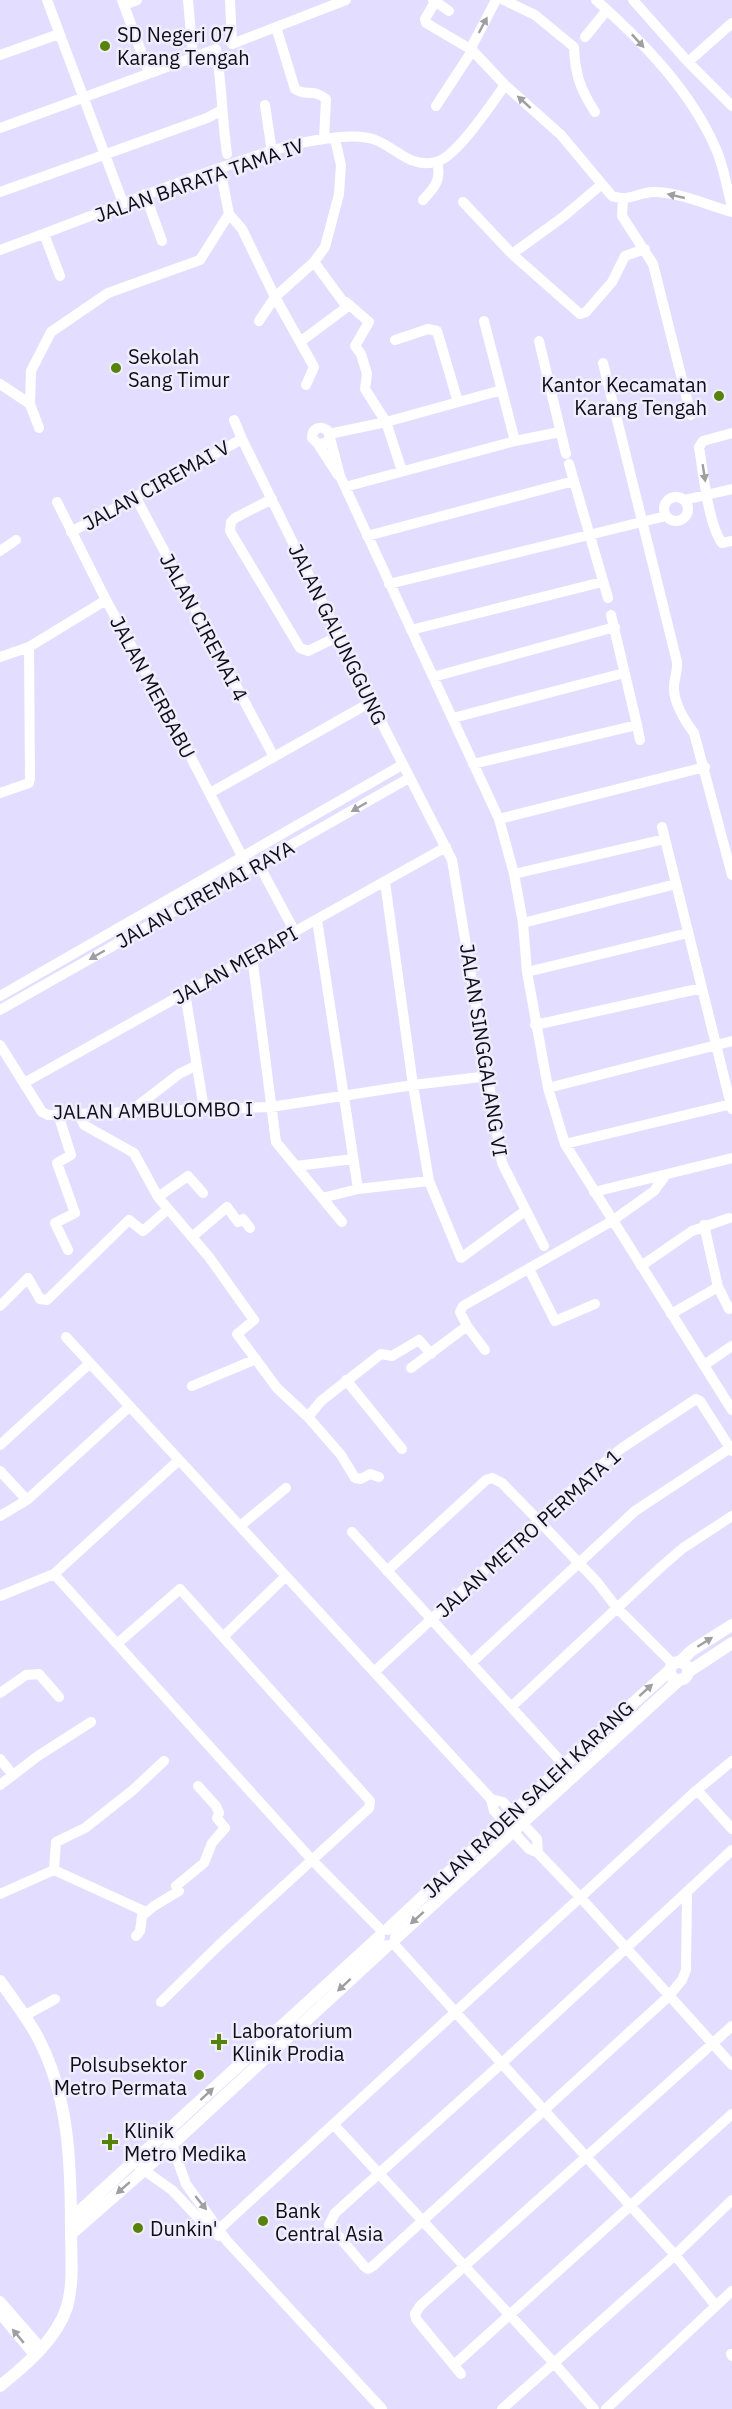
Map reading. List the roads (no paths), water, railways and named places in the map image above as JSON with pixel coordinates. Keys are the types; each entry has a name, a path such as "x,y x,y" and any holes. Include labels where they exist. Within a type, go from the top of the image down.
{"main road":[{"name":"JALAN RADEN SALEH KARANG","path":"71,2219 387,1937 518,1827 691,1651 732,1625"},
{"path":"675,1669 686,1665 688,1672 732,1643"},
{"name":"JALAN RADEN SALEH KARANG","path":"71,2234 172,2145 508,1817 675,1669"},
{"path":"0,1981 36,2034 62,2101 71,2219 71,2285 67,2307 59,2324 38,2352 0,2386"}],"street":[{"path":"47,0 123,203"},
{"path":"137,0 123,2 149,73"},
{"path":"188,0 193,57"},
{"path":"230,0 232,44 346,0"},
{"path":"436,106 472,51 472,44 496,0"},
{"path":"504,0 535,15 574,47 574,70 582,92 595,112"},
{"path":"596,0 664,69 698,115 717,151 732,207"},
{"path":"633,0 688,62 732,106"},
{"path":"449,11 434,1 425,19 426,23 472,51 505,85 561,135 612,196 623,200 654,192 674,195 732,212"},
{"path":"585,37 607,10"},
{"path":"688,62 732,23"},
{"path":"259,321 275,297 314,262 326,247 339,194 341,165 329,139 326,99 318,92 299,92 295,89 276,27"},
{"path":"0,55 59,34"},
{"path":"0,128 216,50 221,92 220,111 226,154"},
{"path":"423,200 437,183 440,172 437,162 451,153 479,121 505,85"},
{"path":"265,105 272,152"},
{"path":"0,192 207,118 220,111"},
{"name":"JALAN BARATA TAMA IV","path":"0,250 145,194 220,168 272,152 329,139 353,136 377,141 403,158 419,163 437,162"},
{"path":"220,168 229,214 242,229 275,297 314,367 306,385"},
{"path":"512,254 563,217 602,184"},
{"path":"145,194 162,241"},
{"path":"623,200 622,216 653,264 691,415"},
{"path":"463,202 512,254 580,314 586,312 612,282 625,256 645,249"},
{"path":"39,428 30,404 31,371 51,332 68,318 108,294 200,260 229,214"},
{"path":"44,234 60,276"},
{"path":"314,262 346,302 369,322 356,346 362,354 367,374 365,389 386,422 402,471"},
{"path":"300,342 345,310 346,302"},
{"path":"484,321 515,441"},
{"path":"395,340 428,328 437,331 458,402"},
{"path":"539,341 560,432 608,598"},
{"path":"603,363 677,662 678,670 674,690 684,721 694,733 705,767 732,875"},
{"path":"0,384 30,404"},
{"path":"329,436 502,390"},
{"name":"JALAN GALUNGGUNG","path":"234,420 370,702 446,847"},
{"path":"345,487 515,441 560,432"},
{"path":"732,433 703,441 699,447 717,537 722,543 732,541"},
{"path":"329,436 327,442 318,444 335,473 340,476"},
{"path":"329,436 340,476 499,819 514,874 523,923 535,1025 548,1088 565,1144 732,1410"},
{"name":"JALAN CIREMAI V","path":"71,532 242,439"},
{"path":"367,536 574,481"},
{"path":"684,500 732,489"},
{"name":"JALAN CIREMAI 4","path":"135,496 274,757"},
{"path":"389,584 666,516 677,520 683,518 687,506 684,500 678,497 666,502 664,509 666,516"},
{"path":"272,499 235,518 231,522 230,531 300,648 308,651 339,636"},
{"name":"JALAN MERBABU","path":"57,502 106,600 242,857 254,867 295,932"},
{"path":"0,551 16,540"},
{"path":"411,630 602,582"},
{"path":"0,657 29,646 106,600"},
{"path":"611,615 640,740"},
{"path":"433,677 615,627"},
{"path":"0,793 29,783 30,779 29,646"},
{"path":"453,718 624,673"},
{"path":"210,793 370,702"},
{"path":"473,764 637,724"},
{"name":"JALAN CIREMAI RAYA","path":"0,996 402,765"},
{"path":"499,819 705,767"},
{"name":"JALAN CIREMAI RAYA","path":"0,1010 409,778"},
{"path":"323,811 330,823"},
{"path":"565,1144 731,1107 662,827"},
{"path":"514,874 665,839"},
{"name":"JALAN MERAPI","path":"24,1083 446,847"},
{"name":"JALAN SINGGALANG VI","path":"446,847 452,860 502,1163 544,1246"},
{"path":"385,882 413,1085 429,1181 462,1258 525,1211"},
{"path":"523,923 676,884"},
{"path":"150,910 156,921"},
{"path":"317,920 342,1096 358,1189"},
{"path":"527,972 688,933"},
{"path":"252,956 271,1107"},
{"path":"535,1025 702,988"},
{"path":"185,993 204,1110"},
{"path":"548,1088 732,1041"},
{"name":"JALAN AMBULOMBO I","path":"0,1045 42,1112 58,1114 271,1107 489,1076"},
{"path":"131,1111 179,1074 197,1065"},
{"name":"JALAN AMBULOMBO I","path":"271,1107 276,1142 342,1222"},
{"path":"58,1114 71,1155 57,1163 75,1213 55,1223 68,1250"},
{"path":"79,1114 84,1125 134,1153 158,1197 209,1257 254,1320 237,1334 277,1388 308,1417 340,1455 355,1478 361,1479 370,1474 379,1477"},
{"path":"594,1192 732,1158"},
{"path":"296,1166 353,1159"},
{"path":"158,1197 188,1176 203,1193"},
{"path":"485,1350 466,1326 460,1312 463,1306 612,1221 654,1191 665,1176"},
{"path":"322,1198 358,1189 429,1181"},
{"path":"192,1237 227,1207 238,1222 243,1219 250,1228"},
{"path":"0,1306 28,1278 40,1299 47,1300 129,1220 143,1231 168,1209"},
{"path":"641,1266 704,1225 729,1218"},
{"path":"704,1225 718,1287 729,1309"},
{"path":"529,1269 555,1321 595,1304"},
{"path":"671,1314 718,1287"},
{"path":"411,1368 466,1326"},
{"path":"66,1336 491,1799 494,1811 508,1817 518,1827 537,1839 538,1853 732,2066"},
{"path":"308,1417 321,1401 381,1354 392,1356 419,1340 431,1354"},
{"path":"704,1365 732,1347"},
{"path":"192,1386 256,1359"},
{"path":"0,1445 90,1362"},
{"path":"346,1380 402,1449"},
{"name":"JALAN METRO PERMATA 1","path":"374,1672 538,1520 622,1448 696,1399 700,1401 731,1450"},
{"path":"0,1516 27,1500 130,1406"},
{"path":"471,1663 635,1511 731,1450"},
{"path":"0,1596 54,1574 179,1460"},
{"path":"0,1471 27,1500"},
{"path":"387,1571 486,1480 492,1478 502,1483 538,1520 675,1669"},
{"path":"240,1526 286,1488"},
{"path":"511,1707 683,1548 732,1516"},
{"path":"352,1532 564,1765"},
{"path":"54,1574 313,1861 387,1937 631,2206 716,2306"},
{"path":"224,1636 286,1576"},
{"path":"118,1643 180,1589 370,1801 369,1808 219,1945 161,2002"},
{"path":"0,1693 26,1675 39,1674 59,1697"},
{"path":"0,1785 91,1722"},
{"path":"0,1759 13,1775"},
{"path":"54,1870 55,1846 58,1840 85,1828 133,1790 164,1761"},
{"path":"217,2230 697,1790 732,1761"},
{"path":"136,1936 146,1912 178,1891 176,1886 204,1863 212,1843 225,1828 217,1818 219,1813 216,1806 198,1786"},
{"path":"697,1790 732,1829"},
{"path":"687,1893 686,1970 682,1980 668,1996 423,2221 370,2268 364,2266 329,2223 335,2213 627,1949 732,1850"},
{"path":"0,1894 54,1870 146,1912"},
{"path":"24,2016 55,1999"},
{"path":"732,2026 466,2268 420,2307 415,2314 424,2331 458,2370 511,2314 732,2114"},
{"path":"334,2124 511,2314 594,2409"},
{"path":"163,2135 172,2145 186,2184 217,2230"},
{"path":"134,2162 143,2171 172,2190 217,2230 382,2409"},
{"path":"502,2409 675,2255 732,2200"},
{"path":"606,2409 732,2291"},
{"path":"0,2301 38,2352"},
{"path":"0,2314 38,2352"}],"place":[{"name":"SD Negeri 07 Karang Tengah","path":"105,46"},
{"name":"Sekolah Sang Timur","path":"116,368"},
{"name":"Kantor Kecamatan Karang Tengah","path":"719,396"},
{"name":"Laboratorium Klinik Prodia","path":"219,2042"},
{"name":"Polsubsektor Metro Permata","path":"199,2075"},
{"name":"Klinik Metro Medika","path":"110,2142"},
{"name":"Bank Central Asia","path":"263,2221"},
{"name":"Dunkin'","path":"138,2228"}]}
